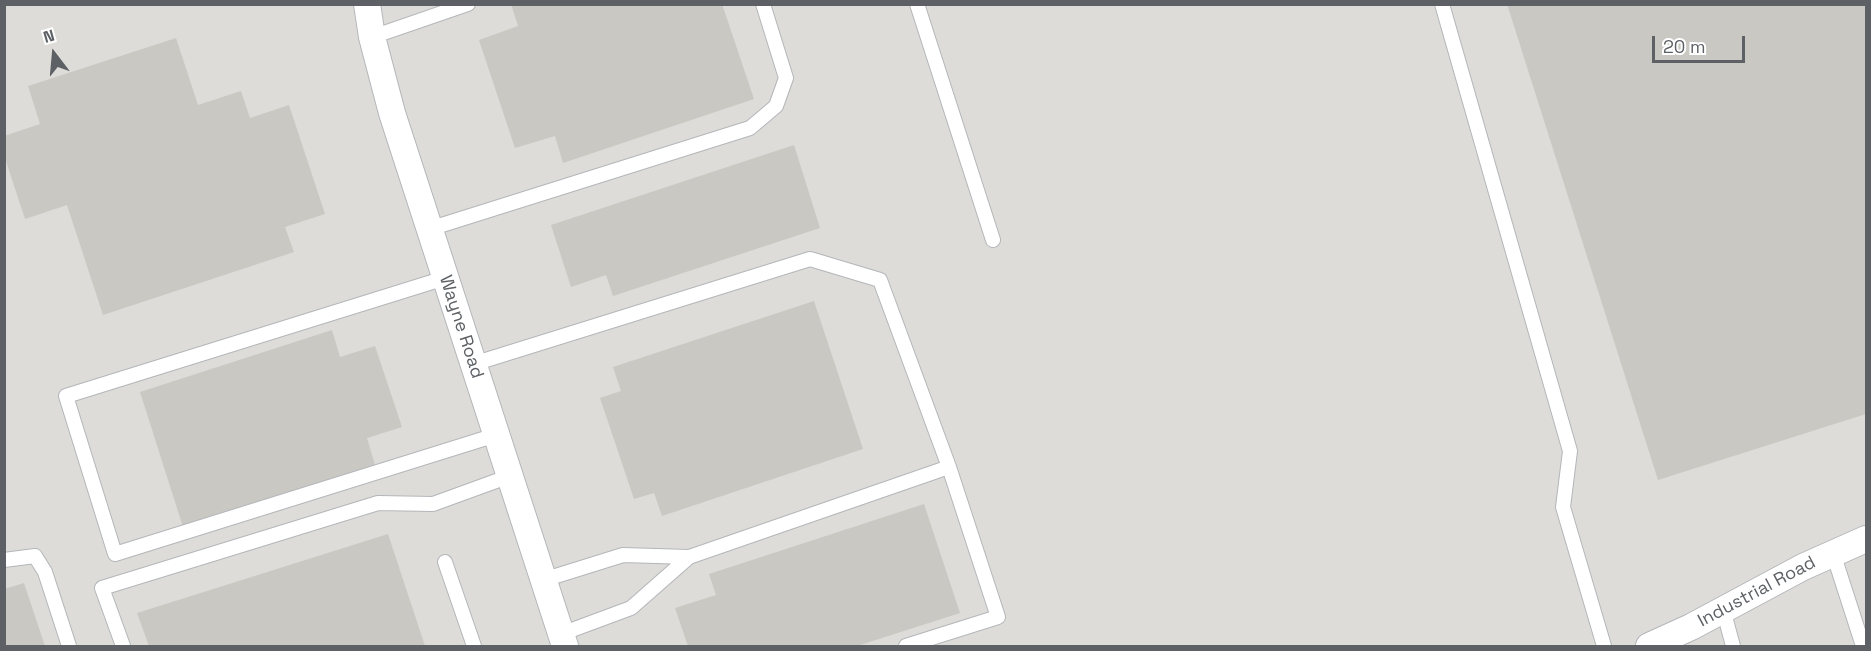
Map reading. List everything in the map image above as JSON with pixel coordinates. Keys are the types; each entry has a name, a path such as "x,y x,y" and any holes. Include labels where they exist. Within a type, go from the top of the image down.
{"street":[{"name":"Wayne Road","path":"367,4 372,38 392,113 563,640"},
{"name":"Industrial Road","path":"1649,646 1803,567 1866,539"}],"lane":[{"path":"372,38 468,4"},
{"path":"429,229 750,128 776,106 786,78 763,4"},
{"path":"917,4 993,240"},
{"path":"1442,4 1570,451 1563,507 1604,646"},
{"path":"473,363 810,259 880,280 949,467 998,618 906,646"},
{"path":"445,278 66,396 115,554 496,435"},
{"path":"543,580 623,555 689,557 949,467"},
{"path":"123,646 102,588 378,502 433,504 510,476"},
{"path":"1833,553 1863,646"},
{"path":"6,555 35,556 45,572 69,646"},
{"path":"563,640 631,608 689,557"},
{"path":"446,562 474,646"},
{"path":"1723,609 1733,646"}],"shaded area":[{"path":"5,5 1866,5 1866,646 5,646"}],"building":[{"path":"511,4 722,4 754,99 563,163 555,136 515,148 479,40 518,26"},
{"path":"1507,4 1866,4 1866,414 1658,480"},
{"path":"176,38 198,105 241,91 250,118 289,105 325,214 285,227 294,252 103,315 67,205 25,219 4,155 4,136 40,124 28,86"},
{"path":"794,145 820,228 613,296 606,275 571,287 551,225"},
{"path":"814,301 863,449 662,516 654,493 634,499 600,398 621,391 613,367"},
{"path":"332,330 340,357 375,346 402,427 367,438 375,465 183,527 140,392"},
{"path":"924,504 960,613 857,646 688,646 675,608 716,595 709,574"},
{"path":"388,534 425,646 149,646 137,613"},
{"path":"24,583 45,646 4,646 4,589"}]}
